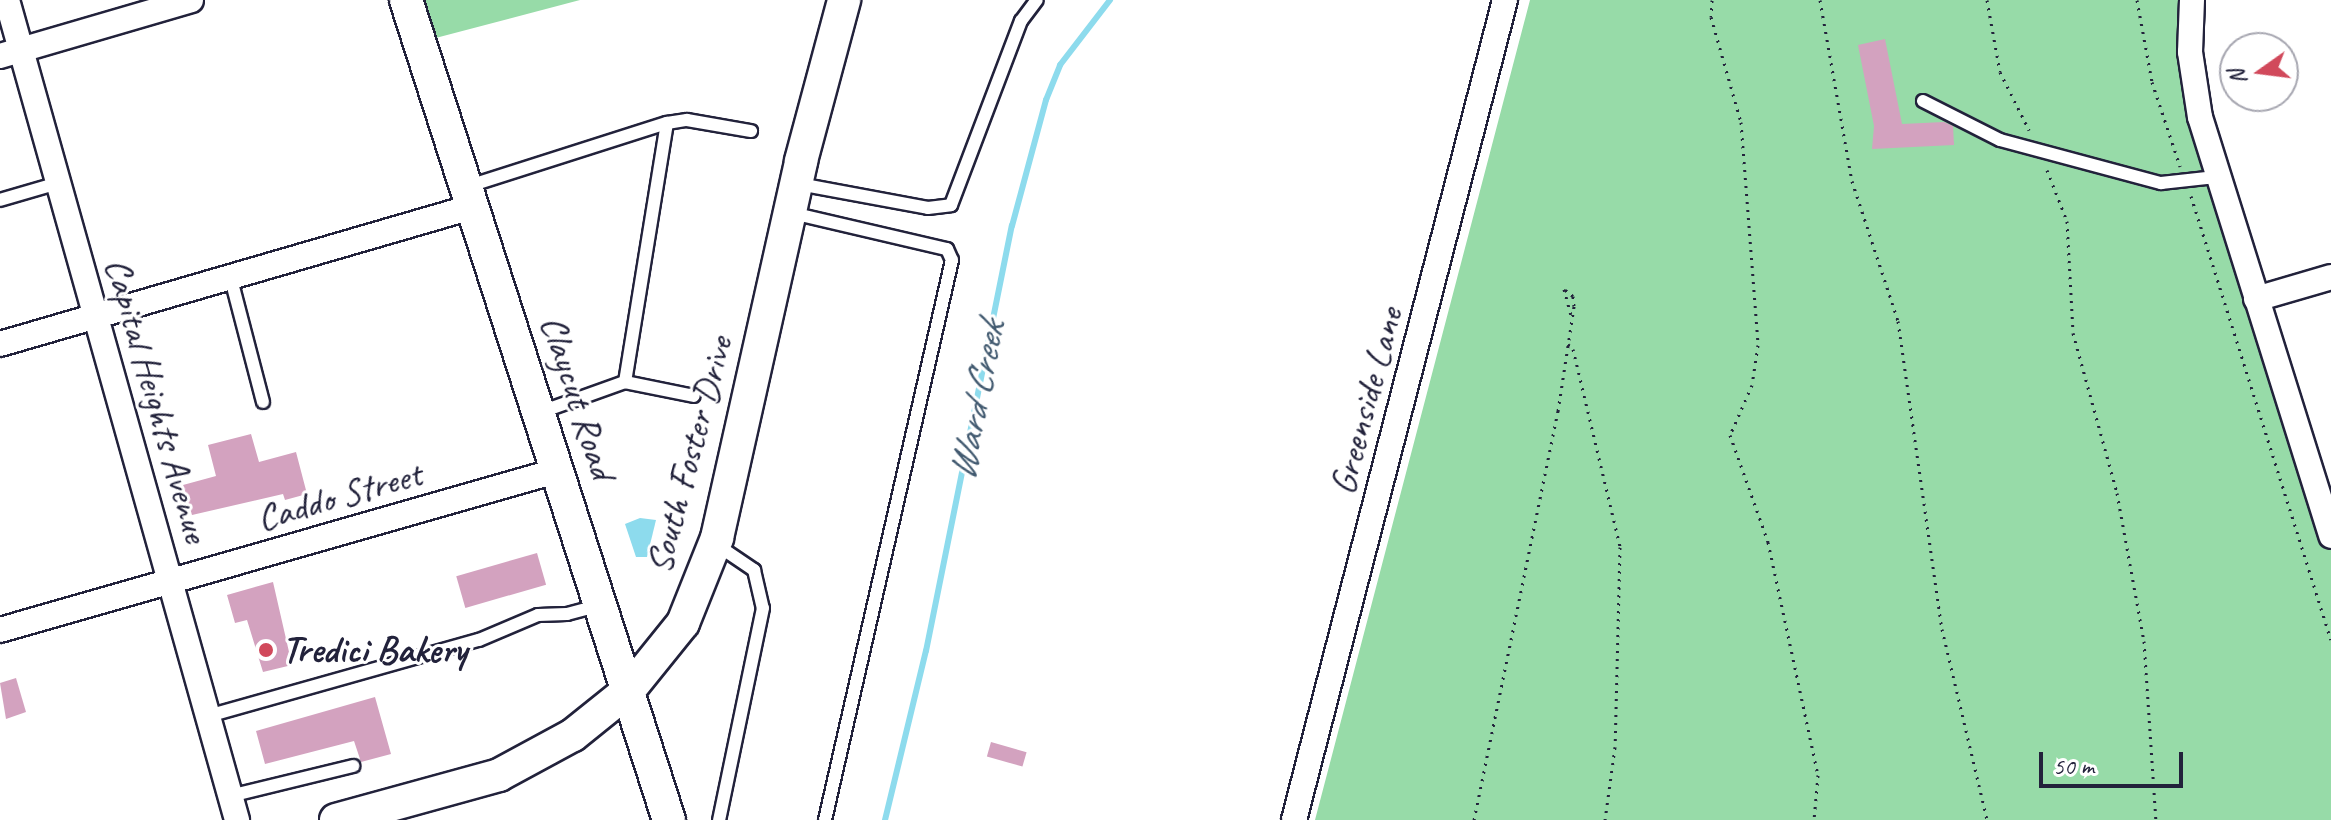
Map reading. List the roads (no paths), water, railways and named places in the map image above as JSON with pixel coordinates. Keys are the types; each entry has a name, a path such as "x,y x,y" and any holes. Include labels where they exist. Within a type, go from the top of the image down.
{"street":[{"name":"Capital Heights Avenue","path":"7,0 10,53 58,183 234,808"},
{"path":"10,53 191,0"},
{"name":"Claycut Road","path":"406,0 603,604 669,820"},
{"name":"South Foster Drive","path":"336,820 499,775 573,735 629,690 683,623 715,543 793,198 844,0"},
{"name":"Greenside Lane","path":"1294,820 1505,0"},
{"path":"2192,0 2190,52 2216,177 2331,536"},
{"path":"0,344 231,279 472,196"},
{"path":"2256,299 2331,277"},
{"name":"Caddo Street","path":"0,630 559,470"}],"lane":[{"path":"793,198 928,208 951,205 1021,21 1037,0"},
{"path":"1923,101 2000,140 2161,183 2216,177"},
{"path":"472,196 667,123 687,120 751,131"},
{"path":"625,382 667,123"},
{"path":"0,200 58,183"},
{"path":"793,198 947,249 952,260 825,820"},
{"path":"231,279 263,402"},
{"path":"541,412 625,382 694,396"},
{"path":"715,543 754,570 763,608 719,820"},
{"path":"208,716 479,640 538,615 567,614 603,604"},
{"path":"234,808 353,766"}],"water":[{"path":"640,518 656,520 647,557 636,557 625,524"}],"waterway":[{"name":"Ward Creek","path":"885,820 926,651 1012,226 1046,100 1060,65 1110,0"}],"place":[{"name":"Tredici Bakery","path":"266,650"}]}
